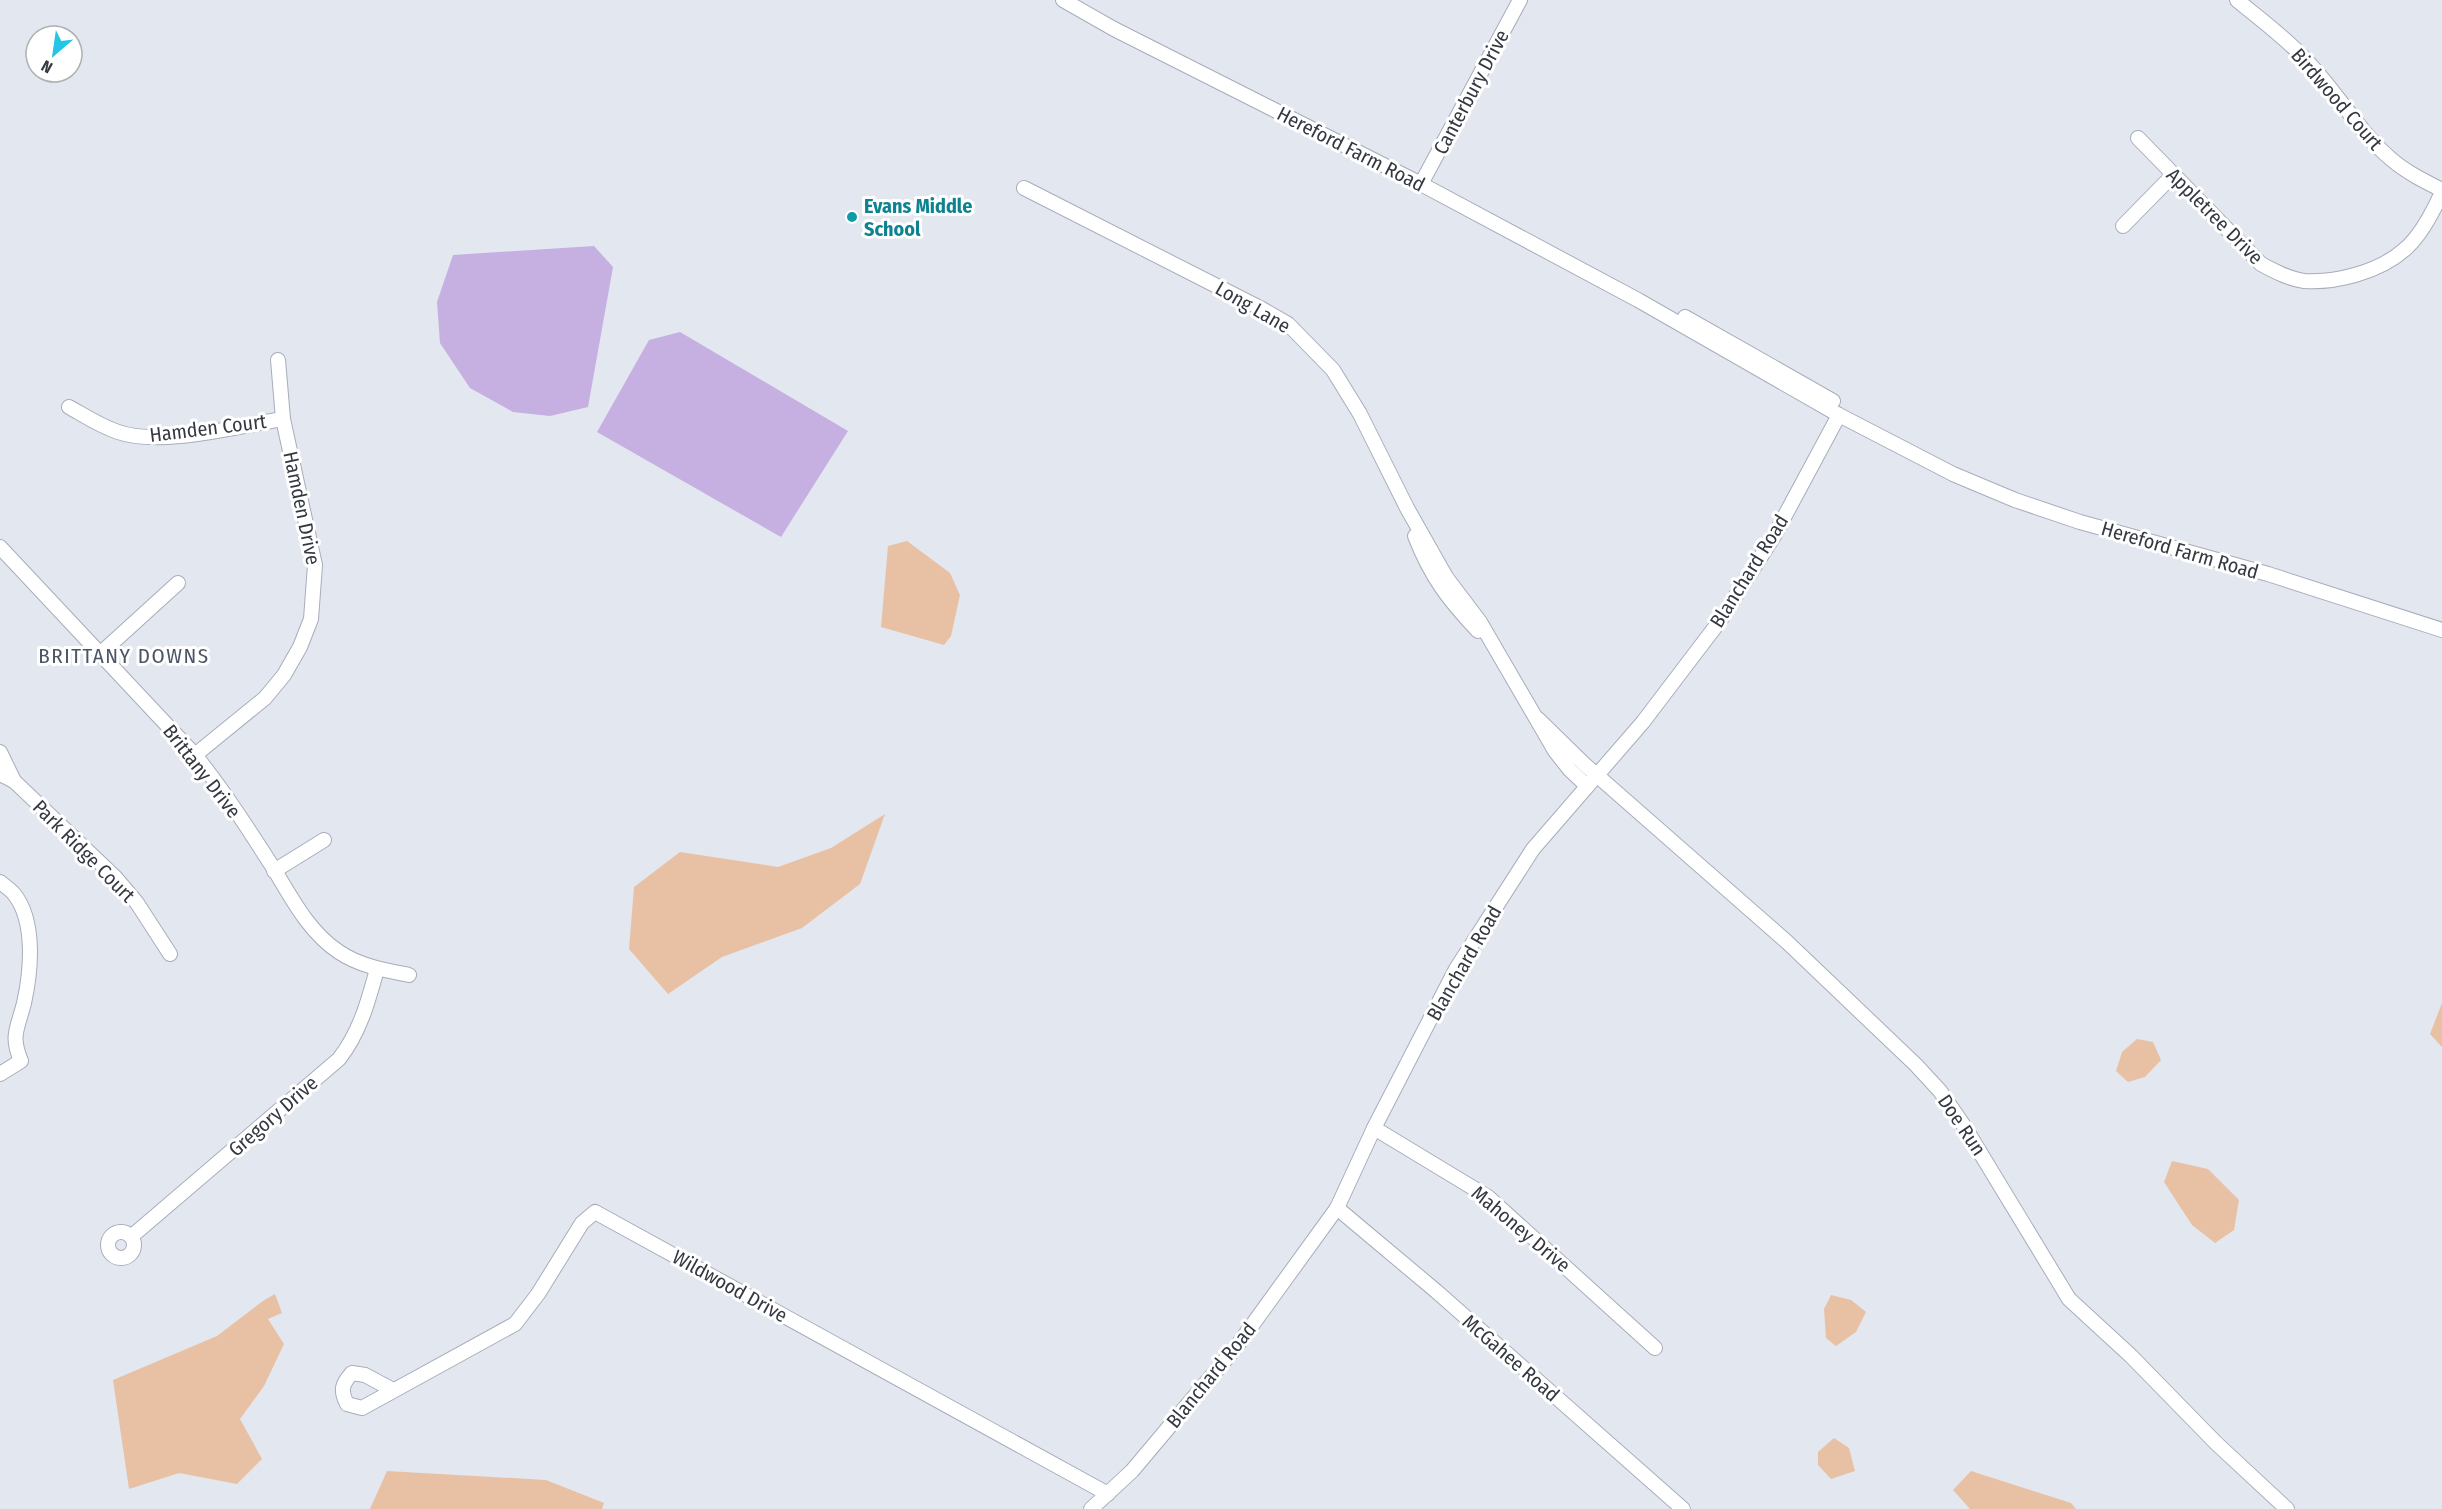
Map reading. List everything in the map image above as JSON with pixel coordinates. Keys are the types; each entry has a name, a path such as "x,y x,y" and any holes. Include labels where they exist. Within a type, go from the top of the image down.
{"street":[{"name":"Hereford Farm Road","path":"1063,0 1114,29 1421,184 1638,300 1922,460 2014,500 2080,522 2268,574 2442,630"},
{"name":"Canterbury Drive","path":"1421,184 1520,0"},
{"name":"Birdwood Court","path":"2237,0 2306,60 2391,160 2442,191"},
{"name":"Appletree Drive","path":"2138,138 2261,264 2278,273 2302,280 2327,281 2384,263 2404,250 2418,235 2442,191"},
{"path":"2123,226 2173,175"},
{"name":"Long Lane","path":"1024,188 1288,324 1334,370 1360,414 1407,508 1416,537 1439,586 1454,606 1501,656 1538,719 1591,781"},
{"name":"Hereford Farm Road","path":"1638,300 1672,310 1733,343 1869,423 1922,460"},
{"name":"Hamden Drive","path":"195,755 265,698 284,675 300,647 311,619 315,565 283,419 278,360"},
{"name":"Hamden Court","path":"69,407 120,433 147,437 178,436 283,419"},
{"name":"Blanchard Road","path":"1091,1509 1132,1472 1237,1346 1337,1208 1374,1128 1456,969 1533,849 1643,722 1719,622 1774,536 1839,415"},
{"name":"Brittany Drive","path":"0,547 195,755 223,790 292,901 320,937 339,952 377,969 409,975"},
{"path":"100,654 178,583"},
{"name":"Park Ridge Court","path":"0,752 14,781"},
{"name":"Park Ridge Court","path":"0,774 14,781 115,877 137,903 170,954"},
{"name":"Doe Run","path":"1591,781 1788,942 1916,1065 1940,1091 1964,1126 2069,1299 2131,1356 2216,1443 2287,1509"},
{"path":"274,871 324,840"},
{"path":"0,882 14,893 24,910 29,942 29,964 23,1005 14,1033 15,1046 21,1061 0,1074"},
{"name":"Gregory Drive","path":"132,1236 339,1059 359,1028 377,969"},
{"name":"Mahoney Drive","path":"1374,1128 1488,1197 1655,1348"},
{"name":"McGahee Road","path":"1337,1208 1436,1291 1683,1509"},
{"name":"Wildwood Drive","path":"393,1390 515,1324 538,1294 582,1222 595,1212 1108,1494"}],"shaded area":[{"path":"594,246 613,267 588,407 550,416 513,412 470,388 440,343 437,302 453,255"},
{"path":"680,332 848,431 781,537 597,432 649,340"},
{"path":"907,541 950,573 960,595 951,636 944,645 881,627 888,546"},
{"path":"885,814 860,884 802,928 722,957 668,994 629,949 634,887 680,852 778,867 831,848"},
{"path":"2442,1003 2442,1047 2430,1034"},
{"path":"2137,1039 2153,1042 2161,1060 2145,1077 2128,1082 2116,1071 2122,1052"},
{"path":"2172,1161 2208,1169 2239,1200 2234,1230 2215,1243 2192,1225 2164,1182"},
{"path":"275,1294 282,1313 268,1319 284,1344 264,1386 240,1419 262,1459 237,1484 179,1473 129,1489 113,1380 217,1336"},
{"path":"1831,1295 1851,1300 1866,1312 1856,1332 1836,1346 1826,1338 1824,1309"},
{"path":"1834,1438 1849,1448 1855,1471 1831,1479 1818,1465 1818,1452"},
{"path":"387,1471 546,1480 604,1503 602,1509 370,1509"},
{"path":"1971,1471 2071,1503 2076,1509 1970,1509 1953,1490"}],"place":[{"name":"Evans Middle School","path":"852,217"}],"district":[{"name":"BRITTANY DOWNS","path":"124,656"}]}
